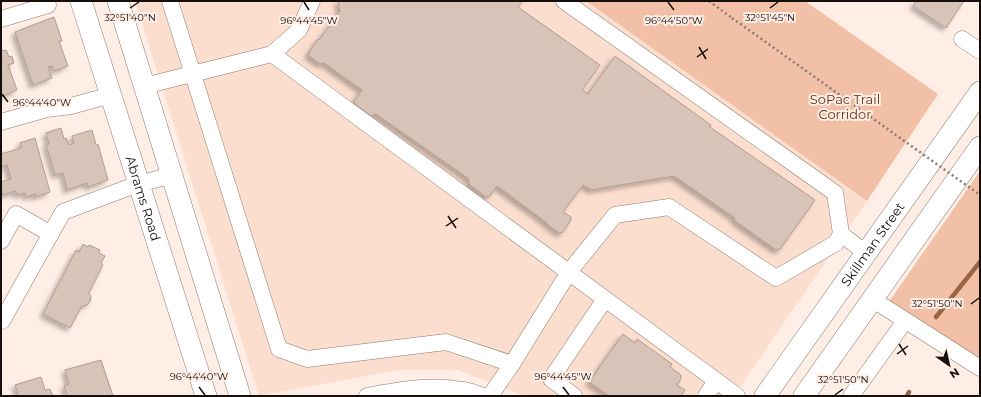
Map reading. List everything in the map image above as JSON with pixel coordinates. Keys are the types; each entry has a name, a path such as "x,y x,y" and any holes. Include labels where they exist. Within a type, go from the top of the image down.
{"main road":[{"name":"Abrams Road","path":"81,1 206,396"},
{"path":"118,1 240,396"},
{"path":"111,95 144,86"},
{"name":"Skillman Street","path":"765,396 980,92"},
{"path":"804,396 980,147"}],"street":[{"path":"1,19 48,6 48,1"},
{"path":"170,1 279,349 307,359 446,342 512,364"},
{"path":"144,86 272,54 299,30 312,1"},
{"path":"490,396 512,364 569,272 615,215 669,207 776,278 836,243 841,234 836,193 564,1"},
{"path":"962,39 980,51"},
{"path":"272,54 737,396"},
{"path":"1,122 47,109 71,106 111,95"},
{"path":"1,320 2,321 63,212 138,184 172,175"},
{"path":"1,241 16,214 51,234"},
{"path":"841,234 866,253"},
{"path":"574,396 551,379 605,299"},
{"path":"872,299 904,321 980,368"},
{"path":"851,396 904,321"},
{"path":"706,396 716,381"},
{"path":"367,396 399,390 412,392 441,387 464,390 484,396"}],"path":[{"path":"708,1 980,195"}],"shaded area":[{"path":"135,1 586,1 867,201 734,396 524,396 458,370 398,370 259,396"}],"green space":[{"name":"SoPac Trail Corridor","path":"586,1 805,1 938,94 867,201"},
{"path":"980,171 980,361 886,306"}],"building":[{"path":"338,1 523,1 518,7 600,65 582,90 588,94 615,56 711,125 710,127 815,200 780,249 776,250 734,220 735,218 674,176 591,190 583,185 563,212 571,217 571,220 563,232 559,233 497,186 489,197 486,197 469,184 469,179 376,114 371,116 355,104 354,101 362,90 324,63 320,64 308,55 317,40 320,39 340,11"},
{"path":"916,1 964,1 946,28 913,6"},
{"path":"54,17 62,41 59,41 68,66 54,71 52,66 48,67 52,78 33,85 15,32"},
{"path":"6,50 9,57 12,56 14,63 8,65 17,90 1,97 1,51"},
{"path":"61,128 64,139 66,138 69,145 74,143 72,136 92,130 96,145 98,144 108,180 88,187 87,183 67,190 63,173 55,175 46,145 49,144 46,133"},
{"path":"35,138 50,192 35,197 35,194 27,197 25,193 17,195 16,191 2,195 1,182 11,179 7,165 1,167 1,154 21,148 20,143"},
{"path":"83,244 100,250 99,253 105,256 101,263 103,265 89,293 91,297 90,302 87,305 82,306 70,328 43,314 76,250 79,252"},
{"path":"623,334 635,343 637,339 672,364 670,367 681,375 681,379 677,385 685,390 681,396 609,396 589,382"},
{"path":"101,360 113,396 67,396 64,386 69,384 65,370"},
{"path":"41,377 45,390 50,389 53,396 19,396 15,385"}],"waterway":[{"path":"936,317 980,262"},
{"path":"907,396 909,392"}]}
